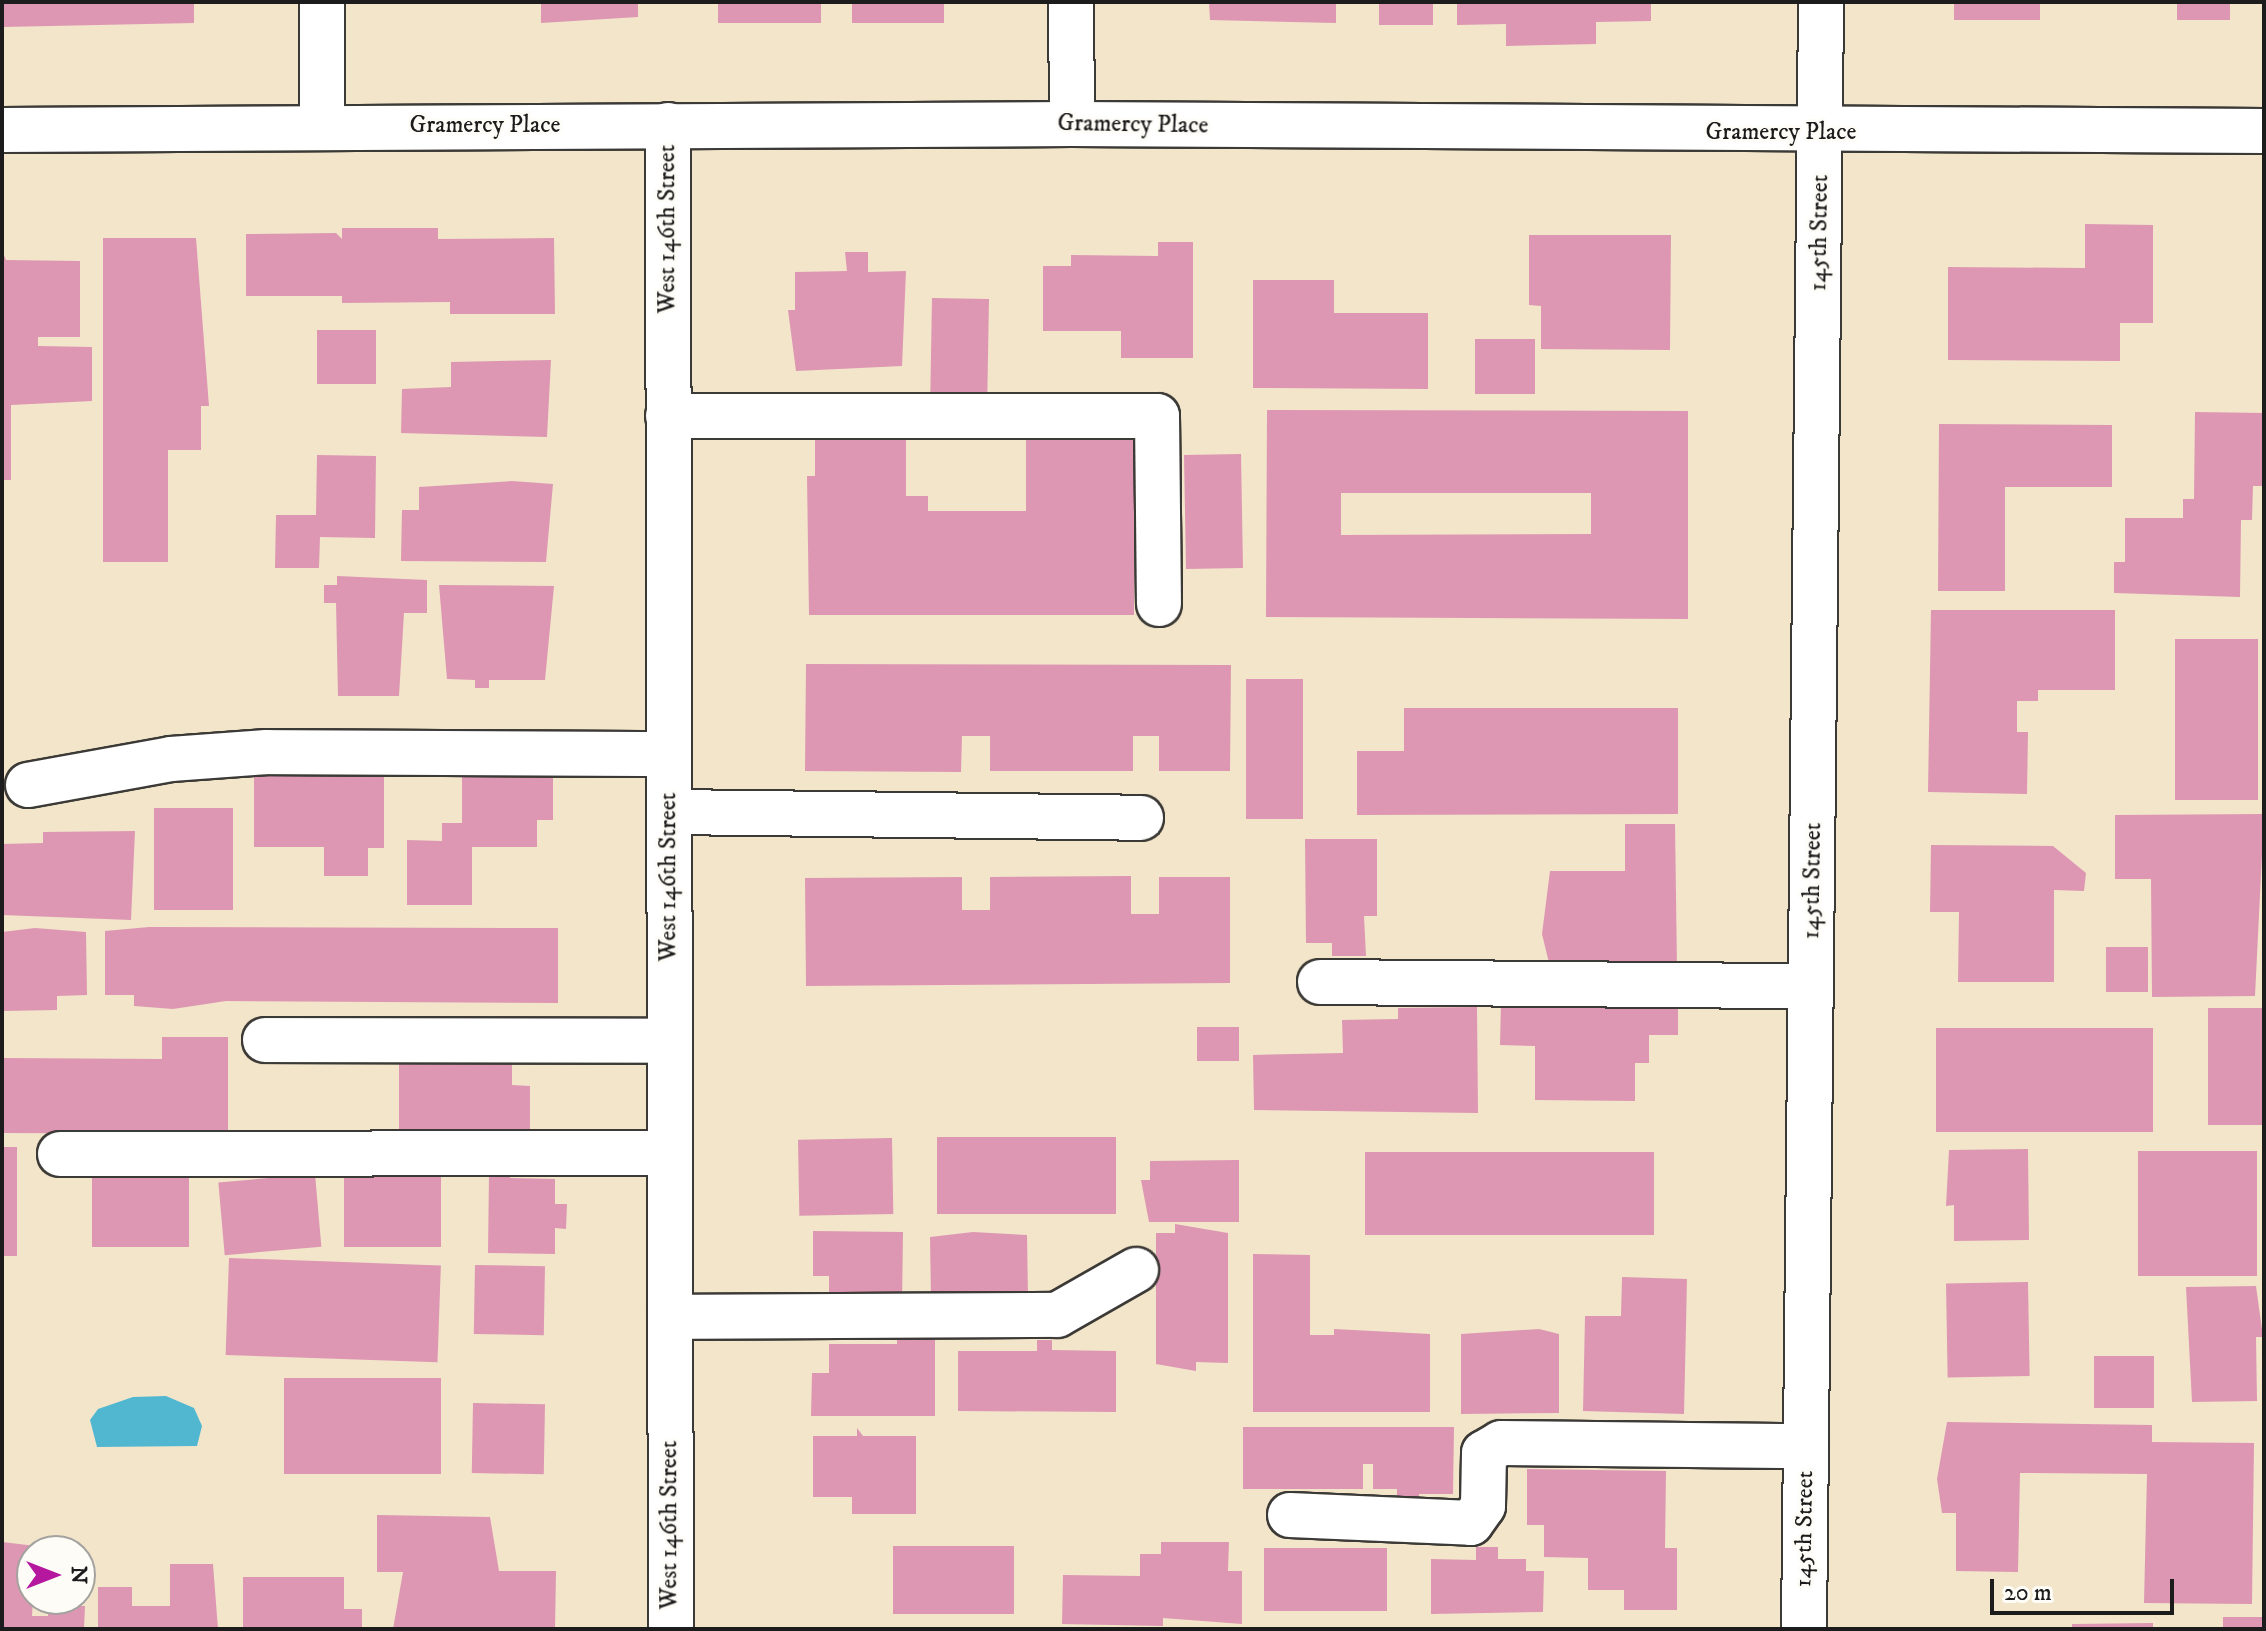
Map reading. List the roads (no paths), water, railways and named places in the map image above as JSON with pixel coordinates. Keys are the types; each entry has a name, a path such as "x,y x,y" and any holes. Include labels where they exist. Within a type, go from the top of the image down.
{"street":[{"path":"322,2 322,128"},
{"path":"1071,2 1072,124"},
{"name":"145th Street","path":"1804,1629 1821,2"},
{"name":"Gramercy Place","path":"2,130 1072,124 1821,133 2264,131"},
{"name":"West 146th Street","path":"668,125 671,1629"},
{"path":"668,416 1157,416 1159,604"},
{"path":"28,785 171,759 267,752 669,754"},
{"path":"669,812 1141,818"},
{"path":"1320,982 1811,986"},
{"path":"265,1040 670,1041"},
{"path":"60,1154 670,1153"},
{"path":"670,1317 1057,1315 1136,1270"},
{"path":"1290,1515 1471,1523 1483,1506 1484,1453 1501,1443 1806,1446"}],"water":[{"path":"166,1396 194,1408 202,1426 197,1446 97,1447 90,1420 98,1409 133,1397"}]}
